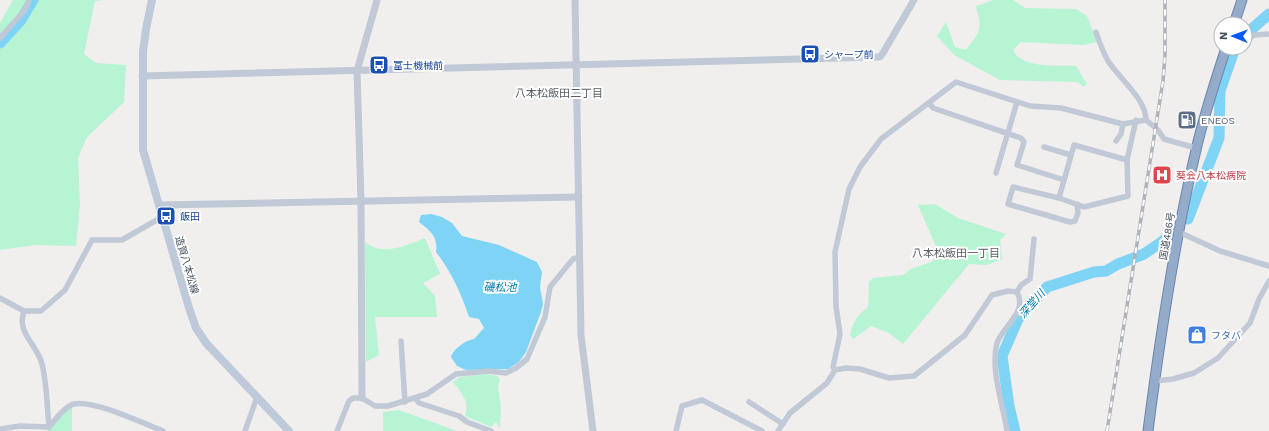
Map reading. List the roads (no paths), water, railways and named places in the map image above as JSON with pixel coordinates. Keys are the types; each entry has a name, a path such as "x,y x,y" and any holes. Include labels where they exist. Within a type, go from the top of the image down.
{"highway":[{"path":"1237,16 1242,0"},
{"name":"国道486号","path":"1148,431 1179,232 1196,148 1224,56"}],"main road":[{"name":"造賀八本松線","path":"152,0 146,29 142,76 143,150 196,328 206,343 290,431"}],"street":[{"path":"0,38 25,10 29,0"},
{"path":"362,398 361,201 357,71 377,0"},
{"path":"575,0 581,335 592,431"},
{"path":"142,76 880,56 914,0"},
{"path":"1096,32 1108,61 1140,101 1145,110 1146,120"},
{"path":"1253,35 1269,34"},
{"path":"778,431 790,413 827,384 835,370 833,367 840,334 836,306 835,252 849,189 860,167 881,139 956,82 1030,106 1061,108 1123,124 1136,120 1146,120 1158,130 1164,140 1196,148"},
{"path":"996,173 1009,134 1017,102"},
{"path":"929,103 933,108 1021,138 1024,142 1017,165 1064,180"},
{"path":"1077,204 1078,213 1075,221 1070,222 1008,204 1013,187 1059,198 1077,204 1084,207 1128,196 1127,160 1136,120"},
{"path":"1116,141 1121,134 1123,124"},
{"path":"1059,198 1074,145 1127,160"},
{"path":"1044,147 1071,155"},
{"path":"159,205 579,197"},
{"path":"0,298 24,310 41,311 59,297 65,290 92,240 122,240 162,217"},
{"path":"1179,232 1220,251 1269,266"},
{"path":"1006,431 995,362 998,343 1003,332 1016,316 1019,307 1019,296 1017,292 1021,284 1030,279 1034,239"},
{"path":"337,431 349,401 353,398 362,398 375,406 388,406 416,399 427,394 456,374 489,371 506,373 516,368 527,359 545,317 550,287 573,259 580,257"},
{"path":"1155,381 1173,379 1194,373 1218,358 1250,323 1259,299 1269,281"},
{"path":"835,370 846,368 860,369 872,371 884,378 914,376 965,335 992,295 1008,291 1017,292"},
{"path":"24,310 21,318 22,327 42,364 49,427"},
{"path":"401,341 405,402"},
{"path":"245,431 257,397"},
{"path":"416,399 419,403 458,416 468,422 491,431"},
{"path":"676,431 682,406 702,400 762,431"},
{"path":"749,402 783,424"},
{"path":"0,429 20,426 49,427 68,407 74,404 103,408 163,431"}],"water":[{"name":"磯松池","path":"431,214 442,217 452,223 462,236 499,245 537,262 542,272 540,287 543,304 541,312 526,352 519,362 508,369 466,370 457,366 451,357 460,345 474,339 484,328 479,319 469,317 456,283 436,252 435,238 427,228 419,222 421,215"}],"waterway":[{"path":"0,43 21,20 33,0"},
{"name":"深堂川","path":"1253,28 1269,14"},
{"name":"深堂川","path":"1188,219 1219,138 1220,91 1232,56"},
{"name":"深堂川","path":"1015,431 1009,406 1002,356 1018,319 1047,287 1094,272 1106,271 1118,264 1144,254 1163,241 1171,233"}],"railway":[{"path":"1107,431 1163,81 1165,55 1165,0"}],"place":[{"name":"シャープ前","path":"810,54"},
{"name":"富士機械前","path":"379,65"},
{"name":"ENEOS","path":"1187,120"},
{"name":"葵会八本松病院","path":"1162,175"},
{"name":"飯田","path":"166,216"},
{"name":"フタバ","path":"1197,335"}],"district":[{"name":"八本松飯田二丁目","path":"559,93"},
{"name":"八本松飯田一丁目","path":"956,253"}]}
